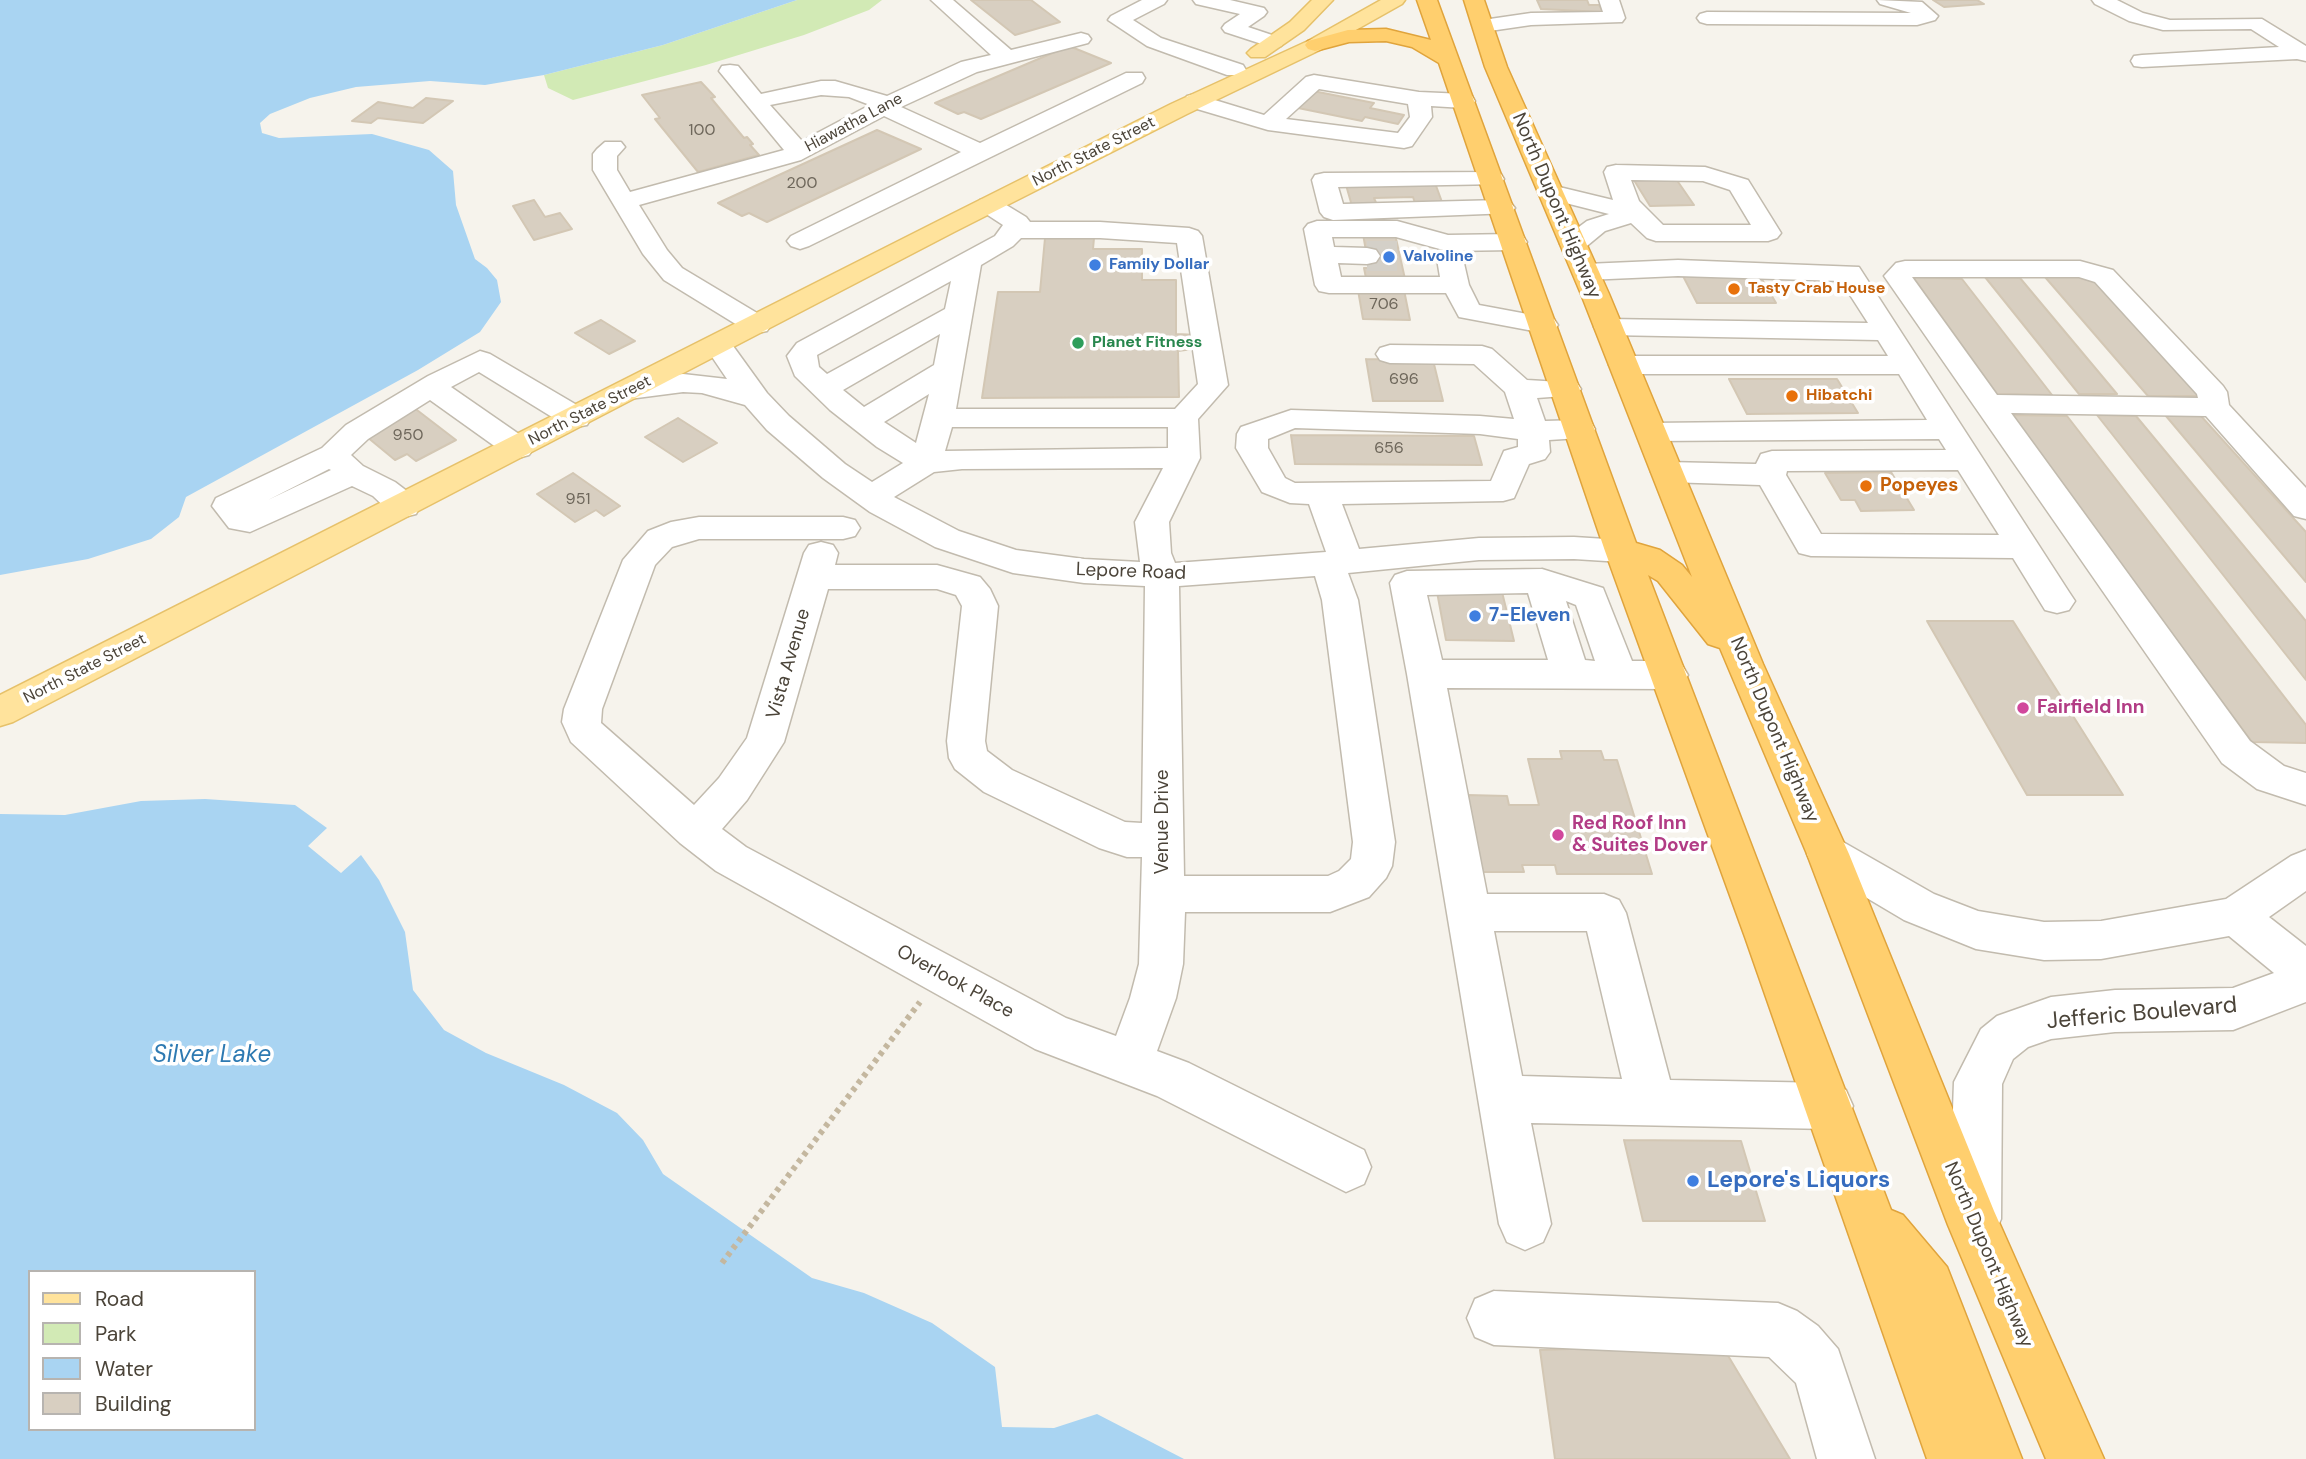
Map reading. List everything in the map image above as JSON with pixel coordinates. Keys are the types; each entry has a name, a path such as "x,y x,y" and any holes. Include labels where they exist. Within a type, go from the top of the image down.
{"highway":[{"name":"North Dupont Highway","path":"1478,8 1496,67 1624,365 1745,664 1828,854 1975,1225 2075,1459"},
{"path":"1432,12 1466,29 1496,67"},
{"path":"1432,12 1622,551 1829,1106 1956,1459"},
{"path":"1315,45 1348,36 1386,35 1419,42 1449,60"},
{"path":"1622,551 1648,558 1670,573 1745,664"},
{"path":"1866,1209 1928,1286 1993,1459"}],"main road":[{"name":"North State Street","path":"1187,105 1304,20 1322,0"},
{"name":"North State Street","path":"0,712 989,205 1187,105 1315,45 1395,0"}],"street":[{"path":"941,0 1005,56"},
{"path":"1157,0 1118,20 1154,42 1235,70"},
{"path":"1203,0 1257,12"},
{"path":"1274,42 1232,28 1275,0"},
{"path":"1478,8 1531,19 1615,18 1609,0"},
{"path":"1707,18 1917,19 1927,16 1915,6 1887,0"},
{"path":"2105,1 2154,0"},
{"path":"2105,1 2136,17 2170,26 2293,20"},
{"path":"2255,23 2303,53"},
{"path":"1208,61 1252,35"},
{"name":"Hiawatha Lane","path":"624,201 760,166 800,152 886,106 969,67 1081,39"},
{"path":"2141,61 2303,53"},
{"path":"1268,123 1314,82 1344,64"},
{"path":"730,71 783,137 800,152"},
{"path":"800,241 1134,78"},
{"path":"1314,82 1394,84 1419,99 1464,101"},
{"path":"755,102 821,88 855,92 980,152"},
{"path":"1187,105 1268,123 1404,141 1421,117 1419,99"},
{"path":"613,147 605,154 606,170 656,254 673,274 757,325"},
{"path":"1616,173 1705,174 1739,185 1769,233 1773,250 1676,251 1662,245 1641,221 1627,205 1616,173"},
{"path":"1324,180 1503,210 1333,212 1324,180"},
{"path":"1551,192 1620,209 1641,221"},
{"path":"989,205 1017,222 1004,241 807,349 801,356 805,370 863,421 926,463 962,459 1184,458 1183,418 1213,385 1189,236 1100,230 1014,230"},
{"path":"1810,272 1784,236 1769,233 1714,208 1596,226 1579,258 1678,268 1810,272 1850,273 2057,601"},
{"path":"1399,256 1448,250 1503,210"},
{"path":"1448,250 1397,229 1317,229 1329,285 1455,285"},
{"path":"1448,250 1455,285 1469,311 1544,325"},
{"path":"1322,255 1367,256"},
{"path":"926,463 939,418 968,261"},
{"path":"2306,508 2214,407 2212,392 2104,276 2080,269 1905,270 1897,276 2236,752 2271,778 2306,789"},
{"path":"824,388 958,313"},
{"path":"1608,327 1887,332"},
{"name":"Lepore Road","path":"718,345 757,399 803,447 877,500 947,539 1013,561 1073,570 1162,575 1337,562 1402,569 1530,547 1622,551"},
{"path":"1390,354 1482,355 1519,389 1533,441"},
{"path":"404,506 343,464 358,432 430,387 480,360 576,418"},
{"path":"1624,365 1908,365"},
{"path":"863,421 947,370"},
{"path":"629,390 682,383 702,384 719,386 757,399"},
{"path":"430,387 518,448"},
{"path":"1519,389 1566,389"},
{"path":"1988,404 2214,407"},
{"path":"939,418 1183,418"},
{"path":"1533,441 1515,458 1503,491 1322,494 1290,493 1273,485 1252,448 1252,433 1291,419 1480,425 1533,441 1584,439"},
{"path":"1651,432 1948,429"},
{"name":"Venue Drive","path":"1126,1063 1142,1032 1158,976 1164,894 1162,575 1154,553 1152,522 1184,458"},
{"path":"1968,460 1772,461 1770,475 1811,545 2023,547"},
{"name":"Vista Avenue","path":"695,831 733,789 765,742 822,550 843,528 926,463"},
{"path":"1667,472 1770,475"},
{"path":"1164,894 1330,894 1354,884 1364,876 1374,855 1337,562 1322,494"},
{"name":"Overlook Place","path":"843,528 699,528 683,530 660,539 640,560 583,709 581,722 585,732 695,831 731,859 1051,1034 1172,1079 1346,1167"},
{"path":"1525,1224 1426,674 1402,569 1542,581 1591,597 1618,674"},
{"path":"813,577 937,577 968,586 978,598 979,606 966,741 969,758 998,781 1114,836 1127,840 1164,842"},
{"path":"1542,581 1571,674"},
{"path":"1426,674 1669,675"},
{"path":"1828,854 1929,911 1976,930 2044,942 2101,940 2236,916 2306,868"},
{"path":"1469,912 1604,913 1652,1102"},
{"path":"2236,916 2306,972"},
{"name":"Jefferic Boulevard","path":"1975,1225 1978,1082 1997,1044 2013,1031 2051,1018 2115,1011 2233,1009 2306,982"},
{"path":"1503,1099 1829,1106"},
{"path":"1493,1318 1778,1330 1800,1345 1819,1368 1846,1459"}],"path":[{"path":"722,1263 920,1001"}],"green space":[{"path":"797,0 882,0 869,10 804,35 706,65 573,100 548,88 544,75 663,45"}],"water":[{"path":"0,0 797,0 663,45 544,75 485,85 430,81 356,87 310,98 270,114 260,123 262,133 279,138 372,134 429,150 453,171 456,205 475,259 497,280 501,302 480,332 418,370 186,497 179,517 151,539 88,559 0,575"},
{"name":"Silver Lake","path":"205,799 295,805 327,828 308,846 341,873 361,855 379,880 405,932 413,990 444,1030 486,1053 564,1085 617,1113 643,1140 663,1174 812,1278 864,1293 932,1323 995,1367 1002,1427 1054,1428 1097,1414 1184,1459 0,1459 0,814 65,815 141,801"}],"building":[{"path":"971,0 1031,0 1060,22 1015,35"},
{"path":"1537,0 1587,0 1589,5 1599,5 1603,12 1541,9"},
{"path":"1933,0 1977,0 1984,4 1944,7"},
{"path":"1069,46 1111,63 981,119 964,112 958,114 935,103"},
{"path":"701,82 744,138 747,137 753,144 750,145 759,155 698,172 655,119 660,118 642,95"},
{"path":"1313,91 1374,103 1370,108 1404,115 1398,124 1365,117 1362,121 1298,108"},
{"path":"426,98 453,101 423,123 378,118 371,123 352,121 378,102 413,108"},
{"path":"877,130 921,149 767,222 749,213 742,216 718,203"},
{"path":"1674,176 1694,205 1650,206 1632,177"},
{"path":"1435,183 1442,202 1415,203 1413,197 1374,198 1377,205 1352,206 1346,185"},
{"path":"534,200 545,217 560,213 572,229 534,240 513,206"},
{"path":"1363,234 1395,234 1405,279 1366,278 1364,268 1369,268"},
{"path":"1045,238 1094,238 1093,249 1142,249 1142,280 1176,280 1176,334 1199,335 1200,348 1178,351 1179,397 982,398 998,292 1040,292"},
{"path":"1683,276 1760,276 1776,303 1697,303"},
{"path":"1913,277 1962,279 2052,395 1997,394"},
{"path":"1985,277 2020,278 2117,394 2079,394"},
{"path":"2045,277 2095,277 2201,396 2148,396"},
{"path":"1358,290 1404,290 1410,320 1363,319"},
{"path":"601,320 635,341 609,354 575,333"},
{"path":"1366,359 1433,360 1443,401 1373,401"},
{"name":"Hibatchi","path":"1729,379 1837,379 1858,413 1747,414"},
{"path":"413,407 456,440 416,461 407,454 395,460 361,432"},
{"path":"2010,415 2067,416 2306,725 2306,743 2252,742"},
{"path":"2097,415 2136,416 2306,621 2306,680"},
{"path":"2166,416 2201,416 2306,532 2306,582"},
{"path":"678,418 717,443 683,462 645,437"},
{"path":"1291,435 1474,436 1482,465 1295,464"},
{"name":"Popeyes","path":"1891,472 1914,510 1861,511 1855,500 1841,500 1825,473"},
{"path":"573,473 620,506 604,516 596,510 575,522 537,494"},
{"name":"7-Eleven","path":"1437,592 1502,592 1514,641 1446,640"},
{"name":"Fairfield Inn","path":"1927,621 2013,621 2123,795 2027,795"},
{"name":"Red Roof Inn & Suites Dover","path":"1560,751 1601,751 1604,760 1617,760 1652,874 1557,874 1555,865 1522,865 1524,872 1482,872 1467,795 1507,796 1509,805 1539,805 1528,759 1562,759"},
{"name":"Lepore's Liquors","path":"1624,1140 1741,1141 1765,1221 1643,1221"},
{"path":"1721,1344 1790,1459 1555,1459 1540,1350"}],"tunnel":[{"path":"1367,256 1399,256"}],"place":[{"name":"Valvoline","path":"1389,257"},
{"name":"Family Dollar","path":"1095,265"},
{"name":"Tasty Crab House","path":"1734,289"},
{"name":"Planet Fitness","path":"1078,343"},
{"name":"Hibatchi","path":"1792,396"},
{"name":"Popeyes","path":"1866,486"},
{"name":"7-Eleven","path":"1475,616"},
{"name":"Fairfield Inn","path":"2023,708"},
{"name":"Red Roof Inn & Suites Dover","path":"1558,835"},
{"name":"Lepore's Liquors","path":"1693,1181"}]}
